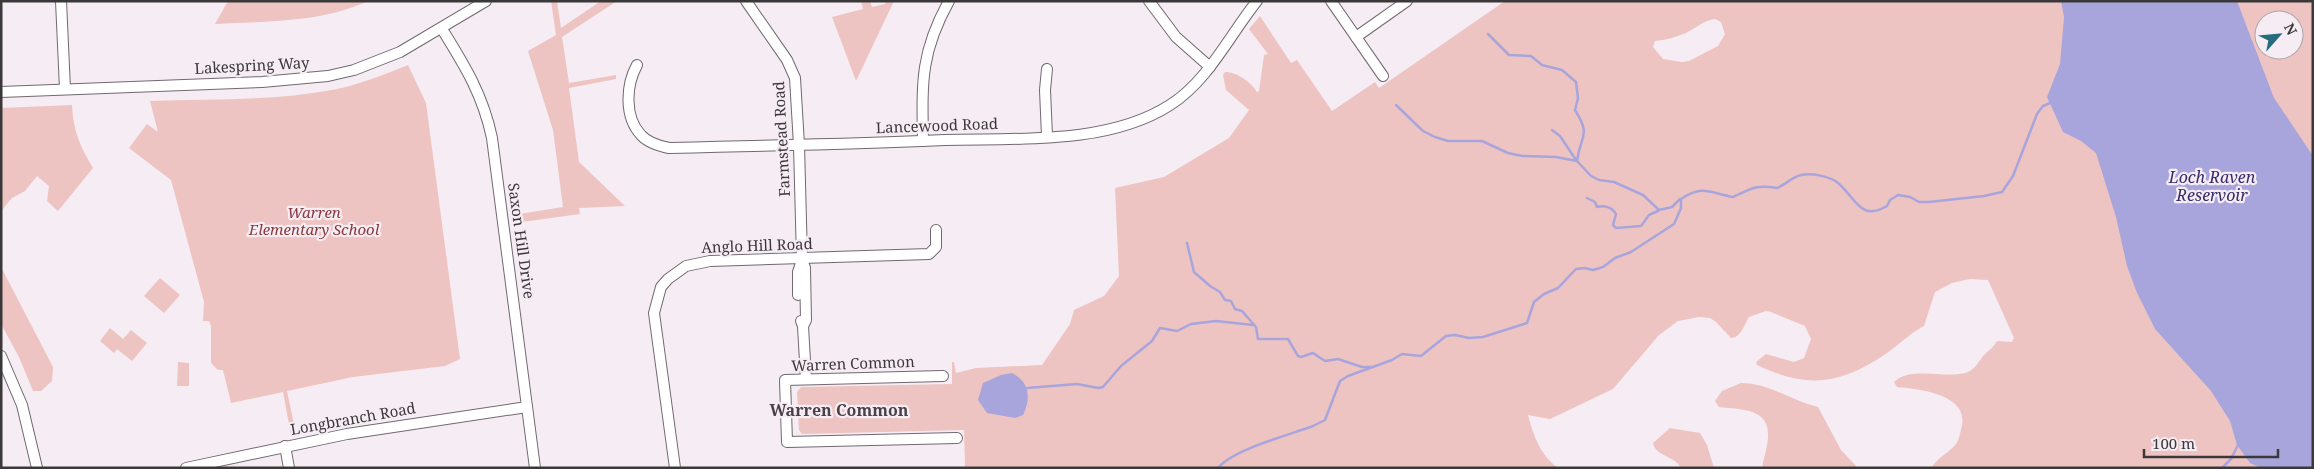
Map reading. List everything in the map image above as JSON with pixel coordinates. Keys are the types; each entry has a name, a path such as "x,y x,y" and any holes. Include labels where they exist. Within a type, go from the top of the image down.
{"street":[{"path":"61,1 65,89"},
{"name":"Lakespring Way","path":"1,92 274,82 328,76 376,63 406,49 486,1"},
{"name":"Farmstead Road","path":"746,1 792,70 797,90 802,259 805,268 806,320 803,326 806,379"},
{"path":"923,141 923,70 933,35 949,1"},
{"path":"1149,1 1176,37 1210,66"},
{"name":"Lancewood Road","path":"637,65 631,75 628,100 632,119 641,136 650,142 669,148 923,141 1096,133 1135,123 1171,104 1196,84 1257,1"},
{"path":"1331,1 1383,76"},
{"path":"1356,37 1407,1"},
{"name":"Saxon Hill Drive","path":"442,29 470,75 487,115 492,138 535,468"},
{"path":"1047,70 1045,90 1048,136"},
{"name":"Anglo Hill Road","path":"674,468 655,329 654,313 661,287 678,272 697,262 929,254 936,247 936,230"},
{"path":"1,356 22,404 38,468"},
{"name":"Warren Common","path":"943,376 785,380 787,442 957,438"},
{"name":"Longbranch Road","path":"186,468 373,429 527,407"},
{"path":"285,446 289,468"}],"green space":[{"path":"228,1 368,1 331,13 293,20 215,24"},
{"path":"551,1 557,1 561,28 601,1 617,1 562,37 569,83 616,75 616,79 569,88 579,162 625,206 579,208 580,214 515,223 513,215 563,207 553,130 528,51 556,35"},
{"path":"861,1 870,1 872,7 885,4 886,1 894,1 856,81 832,17 863,9"},
{"path":"1505,1 2313,1 2313,468 1931,468 1958,441 1962,418 1959,408 1952,401 1942,396 1930,392 1897,387 1894,382 1910,374 1950,375 1968,372 1974,368 1997,341 2012,342 2014,338 1988,280 1970,279 1952,283 1935,292 1924,326 1887,353 1854,372 1824,380 1792,378 1757,365 1756,362 1766,354 1794,362 1804,358 1811,339 1805,326 1771,312 1766,311 1749,317 1740,333 1731,338 1710,318 1699,317 1678,321 1659,335 1613,389 1550,419 1528,415 1538,444 1558,468 965,468 964,430 802,434 799,430 797,392 801,387 952,384 952,362 954,362 956,373 976,368 1042,365 1070,324 1074,310 1104,296 1119,276 1115,188 1164,177 1229,138 1249,110 1226,90 1223,75 1225,72 1230,72 1239,76 1247,81 1257,92 1259,91 1264,55 1268,54 1249,29 1260,16 1291,63 1297,60 1332,111 1375,82 1379,88","holes":["1715,19 1721,22 1725,34 1718,46 1689,61 1682,62 1663,59 1653,47 1655,41 1682,34 1711,20"]},
{"name":"Warren Elementary School","path":"408,65 426,103 460,359 445,366 353,377 287,391 296,434 291,435 283,392 231,403 223,370 218,370 211,363 211,326 209,321 203,321 204,302 171,180 129,148 147,124 158,132 150,101 241,99 310,94 351,85"},
{"path":"72,105 78,138 93,168 58,211 47,201 49,186 37,176 25,191 12,198 1,211 1,108"},
{"path":"1,267 53,367 52,381 41,391 33,391 19,357 1,324"},
{"path":"160,278 180,295 164,313 144,296"},
{"path":"110,328 123,339 131,330 147,343 132,361 117,349 114,353 100,341"},
{"path":"178,362 189,363 189,386 177,386"},
{"path":"1741,383 1771,389 1818,407 1841,450 1858,468 1762,468 1767,448 1768,433 1762,418 1748,411 1719,407 1715,401 1722,391"},
{"path":"1670,428 1700,433 1707,445 1714,468 1681,468 1674,461 1657,451 1653,443"}],"water":[{"name":"Loch Raven Reservoir","path":"2061,1 2237,1 2254,46 2254,60 2260,60 2274,98 2313,156 2313,468 2261,468 2250,463 2237,445 2230,421 2211,391 2155,329 2137,293 2127,266 2116,217 2096,153 2081,141 2063,132 2047,97 2060,64 2064,17"},
{"path":"1012,373 1026,386 1028,397 1023,415 1015,418 987,413 978,400 983,383 1001,375"}],"waterway":[{"path":"1488,34 1509,55 1531,56 1542,65 1562,70 1576,82 1578,98 1575,110 1584,131 1577,161"},
{"path":"1218,468 1226,461 1249,449 1325,420 1340,381 1348,376 1392,360 1402,354 1421,356 1446,336 1483,337 1527,323 1534,302 1544,294 1558,288 1576,269 1585,268 1593,270 1603,267 1615,258 1631,252 1674,224 1681,208 1681,199 1689,194 1707,191 1733,197 1759,187 1777,188 1795,177 1805,174 1825,177 1835,181 1859,206 1864,210 1870,211 1887,206 1890,200 1898,195 1910,197 1919,202 1929,202 1984,196 2002,192 2013,176 2037,114 2043,106 2050,103"},
{"path":"1396,105 1423,131 1435,137 1448,141 1482,141 1508,153 1522,156 1556,157 1577,161 1591,176 1599,180 1614,182 1643,195 1659,210 1672,207 1680,199"},
{"path":"1552,130 1560,136 1576,160"},
{"path":"1587,198 1595,202 1597,207 1608,207 1616,214 1613,225 1616,228 1641,226 1649,215 1658,211"},
{"path":"1187,243 1194,272 1220,292 1225,300 1231,301 1235,309 1242,311 1256,327 1258,339 1288,339 1298,356 1301,357 1313,353 1325,361 1338,359 1362,367 1371,367"},
{"path":"1027,388 1077,384 1098,388 1103,387 1121,366 1152,341 1160,328 1177,331 1191,324 1216,321 1253,325"},
{"path":"2222,468 2231,459 2239,443"}],"district":[{"name":"Warren Common","path":"839,410"}]}
